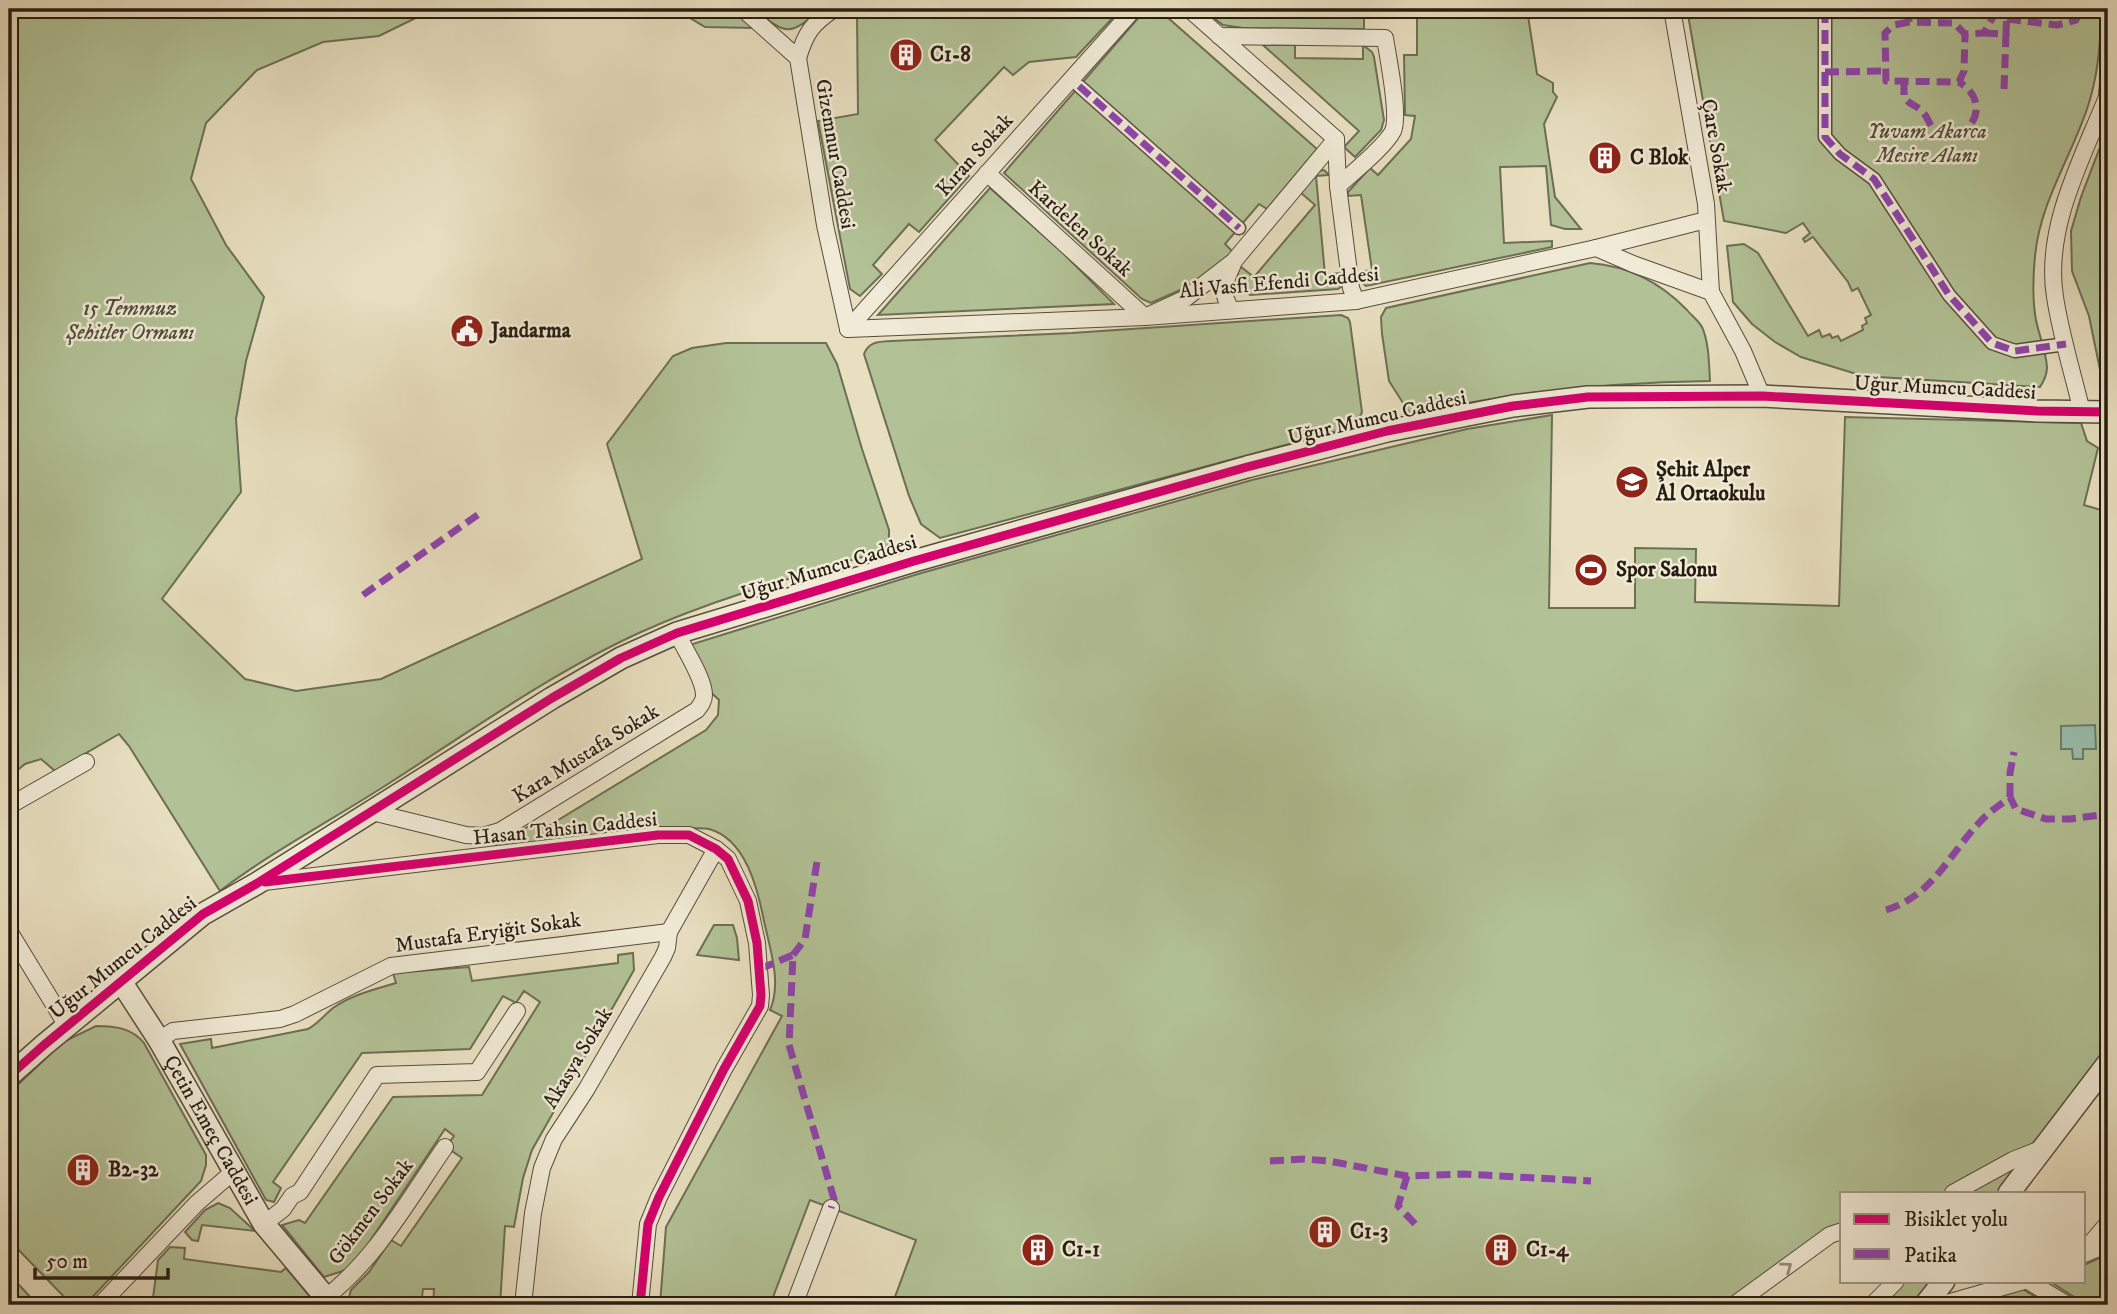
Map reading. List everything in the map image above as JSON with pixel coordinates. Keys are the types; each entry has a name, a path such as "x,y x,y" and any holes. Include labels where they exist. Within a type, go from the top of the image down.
{"street":[{"name":"Gizemnur Caddesi","path":"743,9 798,58 825,225 849,329"},
{"path":"798,58 805,33 834,9"},
{"name":"Kıran Sokak","path":"849,329 1134,9"},
{"path":"1189,9 1336,139 1338,186 1351,288 1356,301"},
{"name":"Çare Sokak","path":"1672,9 1706,204 1711,292"},
{"path":"1825,9 1825,137 1840,154 1874,179 1949,295 1992,343 2015,351 2066,344"},
{"path":"1219,36 1385,38 1395,115 1393,130 1380,147 1338,186"},
{"path":"2082,412 2054,296 2053,262 2060,220 2107,97 2108,83"},
{"path":"1079,86 1239,228"},
{"path":"1145,317 1186,298 1234,261 1336,139"},
{"name":"Kardelen Sokak","path":"988,173 1145,317"},
{"name":"Ali Vasfi Efendi Caddesi","path":"849,329 1145,317 1356,301 1596,248 1706,220"},
{"path":"1596,248 1711,292 1743,351 1762,396"},
{"path":"1231,309 1225,299 1224,288 1234,261"},
{"name":"Uğur Mumcu Caddesi","path":"9,1076 203,914 621,658 677,633 1116,503 1387,431 1551,400 1648,396 1762,396 2108,412"},
{"name":"Kara Mustafa Sokak","path":"372,812 466,835 483,836 500,831 703,704 702,684 677,633"},
{"path":"9,806 86,762"},
{"name":"Hasan Tahsin Caddesi","path":"256,884 658,835 689,835 716,849"},
{"path":"318,845 316,853 322,866 339,873"},
{"path":"640,1305 648,1224 659,1197 760,1006 760,969 748,901 727,859 716,849"},
{"name":"Akasya Sokak","path":"523,1305 533,1213 542,1168 554,1139 586,1090 663,957 667,948 668,932 716,849"},
{"path":"9,931 67,1026"},
{"name":"Mustafa Eryiğit Sokak","path":"159,1040 173,1031 288,1017 391,966 668,932"},
{"name":"Çetin Emeç Caddesi","path":"122,983 159,1040 264,1224 328,1301"},
{"path":"264,1224 283,1209 292,1196 300,1192 377,1075 477,1072 517,1011"},
{"path":"2010,1192 2108,1063"},
{"name":"Gökmen Sokak","path":"328,1301 369,1257 446,1146"},
{"path":"1959,1192 2013,1160 2043,1148"},
{"path":"100,1305 197,1202 233,1172"},
{"path":"794,1305 831,1208"},
{"path":"2086,1250 2108,1223"},
{"path":"1734,1305 1830,1235 1840,1232"},
{"path":"2086,1252 2108,1244"},
{"path":"1872,1305 1895,1282"},
{"path":"1925,1305 1943,1282"},
{"path":"1940,1305 2022,1282"},
{"path":"2028,1282 2068,1305"}],"green space":[{"name":"15 Temmuz Şehitler Ormanı","path":"9,9 434,9 379,36 323,42 257,70 206,123 191,179 226,245 264,297 246,361 236,419 241,492 162,599 245,679 296,691 381,679 642,559 607,444 673,356 692,348 726,343 826,343 837,364 889,530 889,543 883,551 730,597 670,619 608,648 513,702 370,796 261,862 220,891 119,734 55,771 41,759 25,764 9,777"},
{"path":"675,9 731,9 753,28 705,27"},
{"path":"755,9 821,9 802,24 788,29 774,24"},
{"path":"871,9 1121,9 1076,57 1029,62 1013,75 1004,67 935,140 969,176 919,232 909,224 873,265 882,274 860,296 850,289 818,121 858,114 857,15"},
{"path":"1146,9 1158,9 1317,149 1267,209 1259,204 1225,244 1233,252 1205,279 1151,303 1142,299 1004,173"},
{"path":"1202,9 1527,9 1537,74 1553,83 1553,92 1557,97 1544,124 1555,197 1581,229 1565,229 1551,225 1546,166 1500,167 1504,243 1552,241 1552,247 1366,286 1361,282 1358,272 1372,270 1361,195 1348,196 1348,192 1370,168 1378,175 1411,139 1415,116 1405,115 1404,55 1417,55 1417,18 1364,17 1364,29 1243,28 1223,25"},
{"name":"Yuvam Akarca Mesire Alanı","path":"1687,9 2101,9 2098,60 2091,97 2049,199 2038,237 2034,304 2047,367 2040,387 1863,376 1801,357 1752,324 1733,302 1727,246 1744,244 1758,253 1808,336 1819,330 1822,337 1830,334 1832,338 1838,336 1841,341 1863,330 1862,326 1867,323 1865,318 1871,315 1858,288 1852,291 1813,237 1805,242 1803,239 1810,233 1803,223 1786,233 1724,221"},
{"path":"1263,45 1295,45 1295,58 1363,59 1363,45 1374,57 1384,120 1381,130 1355,157 1344,147 1359,131"},
{"path":"2108,126 2106,399 2089,316 2072,271 2071,231"},
{"path":"1324,170 1329,175 1316,176 1325,275 1341,273 1341,287 1250,295 1238,283 1240,266 1254,277 1315,205 1301,193 1319,171"},
{"path":"990,188 1062,252 1114,304 878,315"},
{"path":"1590,263 1631,272 1655,284 1677,300 1701,325 1708,354 1710,381 1559,390 1410,414 1389,381 1381,317 1386,308"},
{"path":"1341,315 1350,322 1362,412 1356,426 940,538 921,524 909,496 864,354 872,344 882,342 1072,333"},
{"path":"1552,415 1549,608 1635,608 1635,548 1696,549 1695,602 1839,606 1845,417 2081,423 2087,441 2098,448 2084,505 2108,512 2108,1063 2026,1155 1999,1192 1840,1192 1840,1232 1734,1305 1268,1305 1266,1300 1259,1305 892,1305 916,1240 810,1200 770,1305 660,1305 666,1227 782,1016 770,1010 775,989 774,966 754,881 741,854 732,843 722,835 705,828 630,832 490,849 529,826 545,828 706,730 718,715 719,700 702,684 683,647 918,574 1252,480 1467,429"},
{"path":"714,925 733,925 739,960 697,955"},
{"path":"633,953 634,970 532,1150 523,1178 514,1227 505,1226 500,1305 433,1305 434,1289 423,1289 421,1305 347,1305 351,1290 369,1272 391,1240 401,1246 462,1158 446,1147 454,1136 445,1129 352,1268 324,1277 282,1225 299,1220 305,1223 393,1097 482,1095 540,1002 524,991 516,1003 503,996 470,1049 362,1053 273,1182 281,1188 274,1202 266,1200 180,1044 211,1039 212,1048 308,1029 348,999 396,983 393,973 469,967 472,981 618,963 618,955"},
{"path":"96,1026 123,1029 144,1043 206,1155 206,1165 201,1181 85,1305 72,1305 9,1240 9,1093 63,1042"},
{"path":"218,1203 230,1208 255,1231 202,1225 198,1241 192,1240 185,1232 205,1210"},
{"path":"170,1247 185,1248 184,1259 281,1272 286,1268 317,1305 152,1305 158,1260"},
{"path":"2108,1254 2108,1294 2099,1302 2084,1303 2051,1282 2086,1282 2086,1264"},
{"path":"9,1274 35,1305 19,1305 9,1295"},
{"path":"1895,1282 1931,1282 1913,1305 1872,1305"},
{"path":"2021,1288 2048,1305 1966,1305"}],"shaded area":[{"path":"2095,725 2096,749 2083,749 2083,759 2073,759 2072,749 2061,749 2061,726"}],"marked path":[{"path":"1825,9 1825,137 1840,154 1874,179 1949,295 1992,343 2015,351 2066,344"},
{"path":"1908,9 1909,22 1954,23 1965,34 1984,33 1994,15 1992,9"},
{"path":"1984,33 2006,34 2007,9"},
{"path":"2007,19 2057,25 2076,20 2080,9"},
{"path":"1909,22 1894,25 1885,33 1886,81 1959,82 1964,71 1965,34"},
{"path":"2004,89 2006,34"},
{"path":"1825,72 1886,71"},
{"path":"1904,81 1906,100 1924,113 1935,131 1953,136 1969,127 1976,110 1975,100 1959,82"},
{"path":"1079,86 1239,228"},
{"path":"363,595 479,514"},
{"path":"2010,797 2010,773 2014,752"},
{"path":"1886,910 1903,903 1931,882 1975,827 2010,797 2016,809 2046,819 2108,814"},
{"path":"793,955 805,939 818,855"},
{"path":"760,969 793,955 789,1045 834,1199 831,1208"},
{"path":"1270,1161 1329,1161 1407,1176 1463,1174 1591,1181"},
{"path":"1407,1176 1398,1206 1419,1228"}],"cycle path":[{"path":"9,1076 203,914 256,884 552,698 621,658 677,633 914,561 1247,467 1387,431 1513,406 1588,397 1762,396 2037,411 2108,412"},
{"path":"265,882 658,835 689,835 716,849 728,859 748,901 757,943 760,1006 724,1069 648,1224 640,1305"}],"place":[{"name":"C1-8","path":"906,55"},
{"name":"C Blok","path":"1605,158"},
{"name":"Jandarma","path":"467,331"},
{"name":"Şehit Alper Al Ortaokulu","path":"1632,482"},
{"name":"Spor Salonu","path":"1591,570"},
{"name":"B2-32","path":"83,1170"},
{"name":"C1-3","path":"1325,1232"},
{"name":"C1-1","path":"1038,1250"},
{"name":"C1-4","path":"1501,1250"}]}
